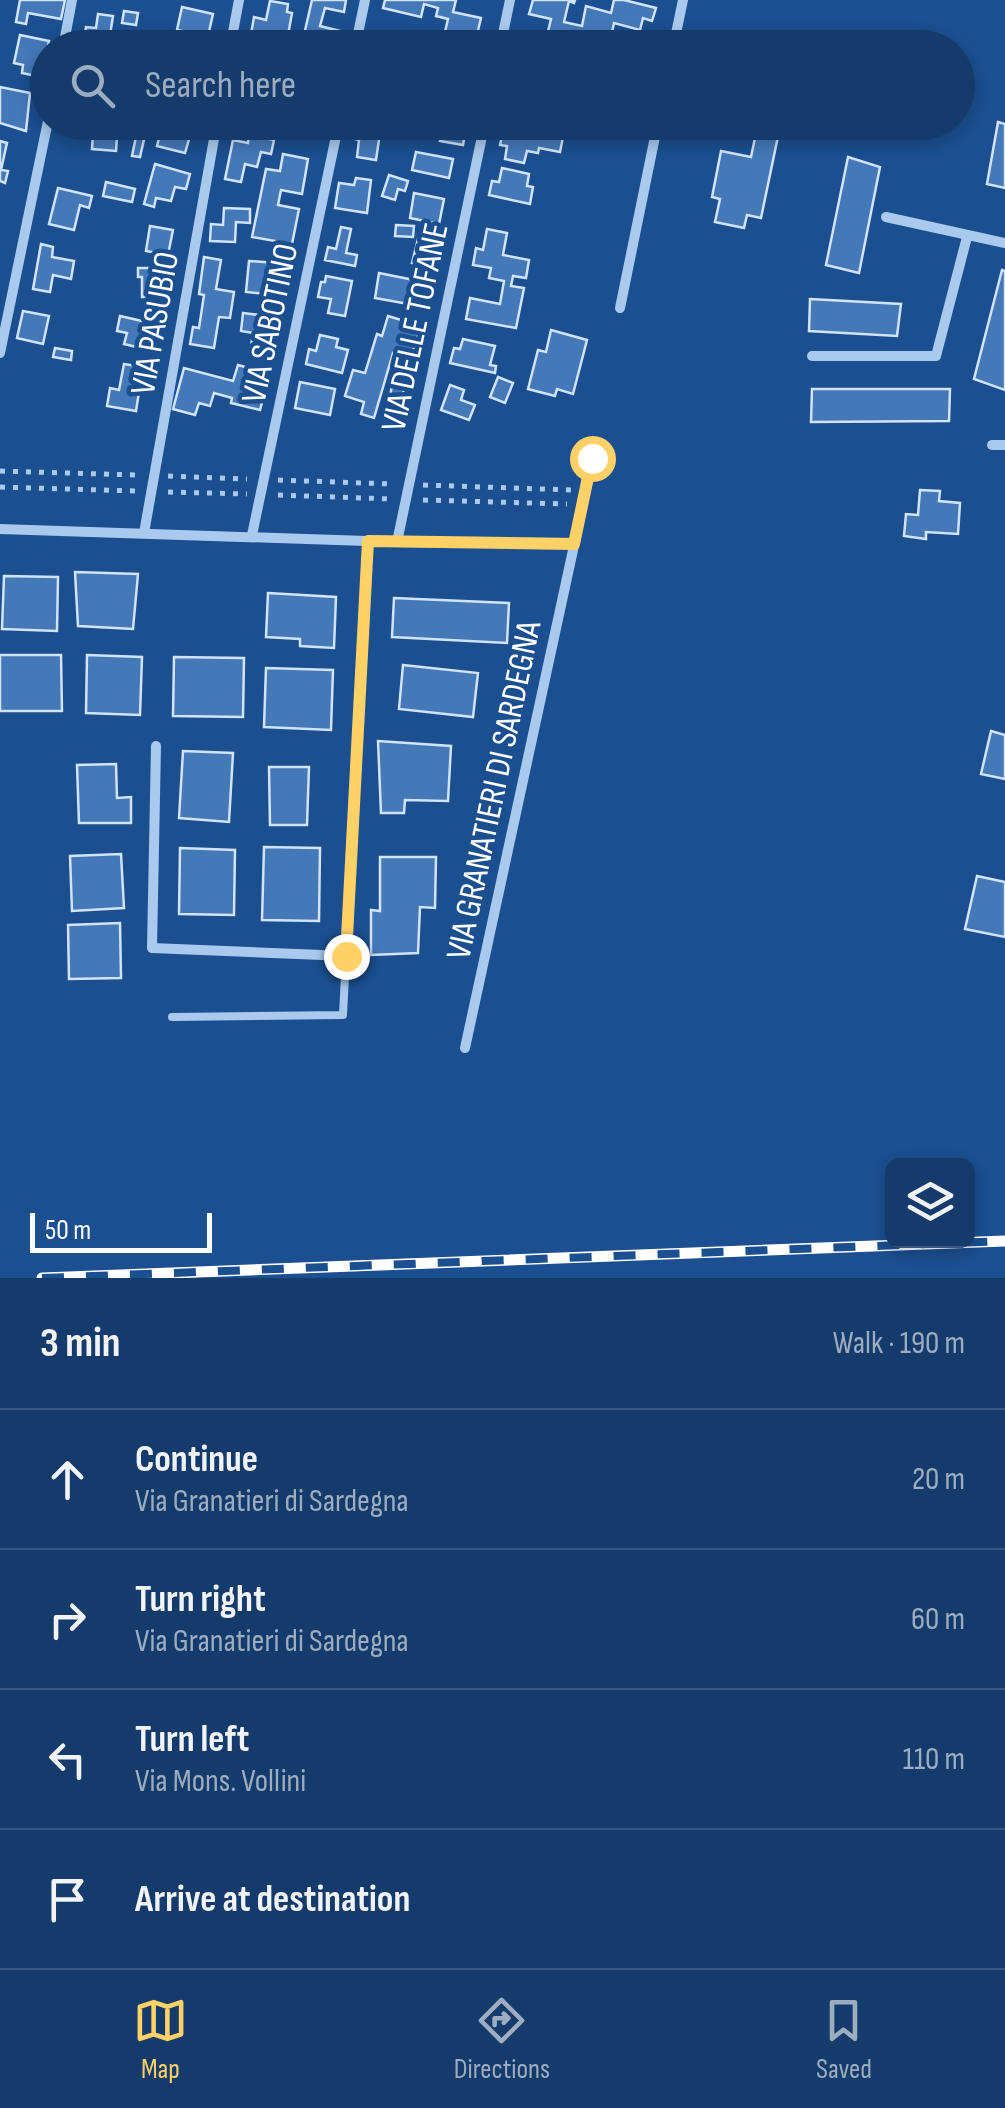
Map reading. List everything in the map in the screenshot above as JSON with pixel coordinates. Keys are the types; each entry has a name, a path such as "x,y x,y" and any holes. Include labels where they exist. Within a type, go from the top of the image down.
{"street":[{"path":"66,30 72,0"},
{"path":"233,30 239,0"},
{"path":"359,30 365,0"},
{"path":"504,30 510,0"},
{"path":"677,30 683,0"},
{"path":"0,353 44,140"},
{"name":"VIA PASUBIO","path":"144,532 214,140"},
{"name":"VIA SABOTINO","path":"252,535 335,140"},
{"name":"VIA DELLE TOFANE","path":"397,542 481,140"},
{"path":"620,308 654,140"},
{"path":"886,217 1005,243"},
{"path":"812,356 936,356 967,236"},
{"path":"992,444 1005,445"},
{"name":"VIA GRANATIERI DI SARDEGNA","path":"465,1048 592,458"},
{"path":"0,529 574,544"},
{"path":"156,746 152,948 346,956 368,541"}],"lane":[{"path":"172,1017 342,1014 346,956"}],"path":[{"path":"0,471 586,490"},
{"path":"0,487 583,504"}],"building":[{"path":"20,0 65,0 61,19 28,13 26,24 16,22"},
{"path":"312,0 346,0 344,12 325,8 320,26 336,30 305,30"},
{"path":"385,0 456,0 453,12 481,18 478,30 445,30 448,19 436,16 438,8 424,4 421,17 383,8"},
{"path":"533,0 575,0 569,1 564,22 582,26 586,6 611,13 614,0 624,0 656,8 652,21 643,18 640,30 614,23 613,30 548,30 551,19 529,14"},
{"path":"270,1 288,4 287,12 292,13 289,30 252,30 254,17 266,20"},
{"path":"182,7 213,14 209,30 177,30"},
{"path":"124,11 138,13 136,25 122,23"},
{"path":"98,14 113,16 111,30 86,30 96,28"},
{"path":"20,35 30,37 30,75 22,73 23,65 14,63"},
{"path":"0,87 30,93 26,131 0,123"},
{"path":"998,122 1005,124 1005,188 987,184"},
{"path":"93,140 117,140 116,151 92,149"},
{"path":"135,140 144,140 140,157 132,156"},
{"path":"158,140 189,140 185,153 157,146"},
{"path":"233,140 274,140 271,154 261,152 257,167 245,164 241,182 225,179"},
{"path":"359,140 379,140 376,160 357,157"},
{"path":"440,140 464,140 463,145"},
{"path":"501,140 562,140 560,152 539,148 538,153 527,151 524,163 505,159 507,146 500,145"},
{"path":"755,140 777,140 761,218 747,215 744,228 715,222 720,199 712,197 721,151 751,157"},
{"path":"0,141 7,143 1,170 8,171 5,183 0,181"},
{"path":"416,152 453,159 449,178 412,170"},
{"path":"283,154 308,159 302,194 281,190 278,205 299,209 292,244 252,237 266,169 280,171"},
{"path":"848,157 880,167 859,273 826,265"},
{"path":"155,164 190,174 186,189 175,187 171,201 156,198 154,207 144,204"},
{"path":"502,168 529,174 527,186 533,187 530,204 489,195 492,181 499,182"},
{"path":"389,175 408,181 405,191 398,189 395,200 382,196"},
{"path":"356,178 371,180 367,213 335,208 339,183 354,185"},
{"path":"106,182 135,189 132,202 103,196"},
{"path":"58,188 92,196 89,208 80,205 74,230 49,224"},
{"path":"414,193 444,199 439,224 410,218"},
{"path":"224,208 250,209 250,223 236,222 235,242 210,241 211,224 223,225"},
{"path":"396,225 414,226 413,237 395,236"},
{"path":"150,226 173,230 168,255 146,251"},
{"path":"341,227 351,229 346,253 357,255 355,266 325,260 328,247 336,249"},
{"path":"487,229 507,233 503,255 529,260 526,278 513,276 511,286 524,288 516,328 466,319 470,298 500,304 504,281 489,278 491,268 473,265 476,248 483,250"},
{"path":"418,239 438,243 432,267 412,263"},
{"path":"41,244 53,247 52,257 74,261 71,279 53,275 50,292 33,289"},
{"path":"204,257 221,260 216,289 234,292 230,318 219,317 214,348 190,344 193,327 199,328"},
{"path":"249,261 290,264 287,296 246,292"},
{"path":"138,268 157,268 161,297 142,297"},
{"path":"1002,270 1005,271 1005,390 974,379"},
{"path":"379,273 429,283 425,307 375,298"},
{"path":"326,276 352,281 345,316 328,313 331,299 318,297"},
{"path":"810,299 901,304 897,336 809,331"},
{"path":"23,311 49,316 43,344 17,338"},
{"path":"243,313 275,317 272,338 261,337 260,347 251,346 253,333 241,331"},
{"path":"120,316 151,323 145,349 124,344 127,333 117,331"},
{"path":"388,316 421,326 411,358 393,353 374,418 361,414 364,402 345,396 353,370 365,373 377,334 382,336"},
{"path":"551,330 587,340 573,394 557,389 555,396 528,389 538,350 546,352"},
{"path":"320,335 338,339 336,347 348,350 342,373 306,364 309,349 316,351"},
{"path":"463,339 495,346 490,365 496,366 495,373 450,363 454,348 460,349"},
{"path":"55,348 72,351 71,360 53,357"},
{"path":"124,364 143,367 136,411 107,406 110,388 119,390"},
{"path":"238,365 260,371 255,393 264,395 260,410 231,403 232,398 214,393 210,406 199,403 195,415 173,409 184,368 233,381"},
{"path":"498,377 513,383 505,403 490,397"},
{"path":"300,382 335,389 330,415 295,408"},
{"path":"392,383 404,384 403,399 390,398"},
{"path":"450,385 464,390 461,400 475,405 469,420 441,410"},
{"path":"812,389 950,389 949,421 811,422"},
{"path":"920,490 940,491 939,501 960,503 958,534 926,532 926,539 904,536 906,514 918,515"},
{"path":"75,572 138,574 133,629 78,626"},
{"path":"4,576 58,577 57,631 2,629"},
{"path":"268,593 336,597 334,648 300,646 300,639 266,637"},
{"path":"394,598 509,603 507,643 392,637"},
{"path":"0,655 61,655 62,711 0,711"},
{"path":"87,655 142,657 140,715 86,713"},
{"path":"174,657 244,658 243,717 173,716"},
{"path":"403,665 478,673 473,717 399,709"},
{"path":"266,668 333,670 331,730 264,727"},
{"path":"991,731 1005,735 1005,779 981,774"},
{"path":"378,741 451,746 448,801 405,800 404,813 381,813"},
{"path":"183,751 233,753 229,822 179,818"},
{"path":"116,764 117,798 131,797 131,823 79,823 77,765"},
{"path":"269,767 309,767 307,825 270,825"},
{"path":"264,847 320,848 319,921 262,920"},
{"path":"180,848 235,850 234,915 179,914"},
{"path":"121,854 124,908 72,911 70,856"},
{"path":"380,857 436,857 435,908 420,907 418,953 371,955 371,910 380,911"},
{"path":"977,876 1005,882 1005,937 965,929"},
{"path":"120,923 121,978 69,979 68,925"}],"railway":[{"path":"42,1278 1005,1241"}],"route":[{"path":"346,956 368,541 574,544 592,458"}]}
